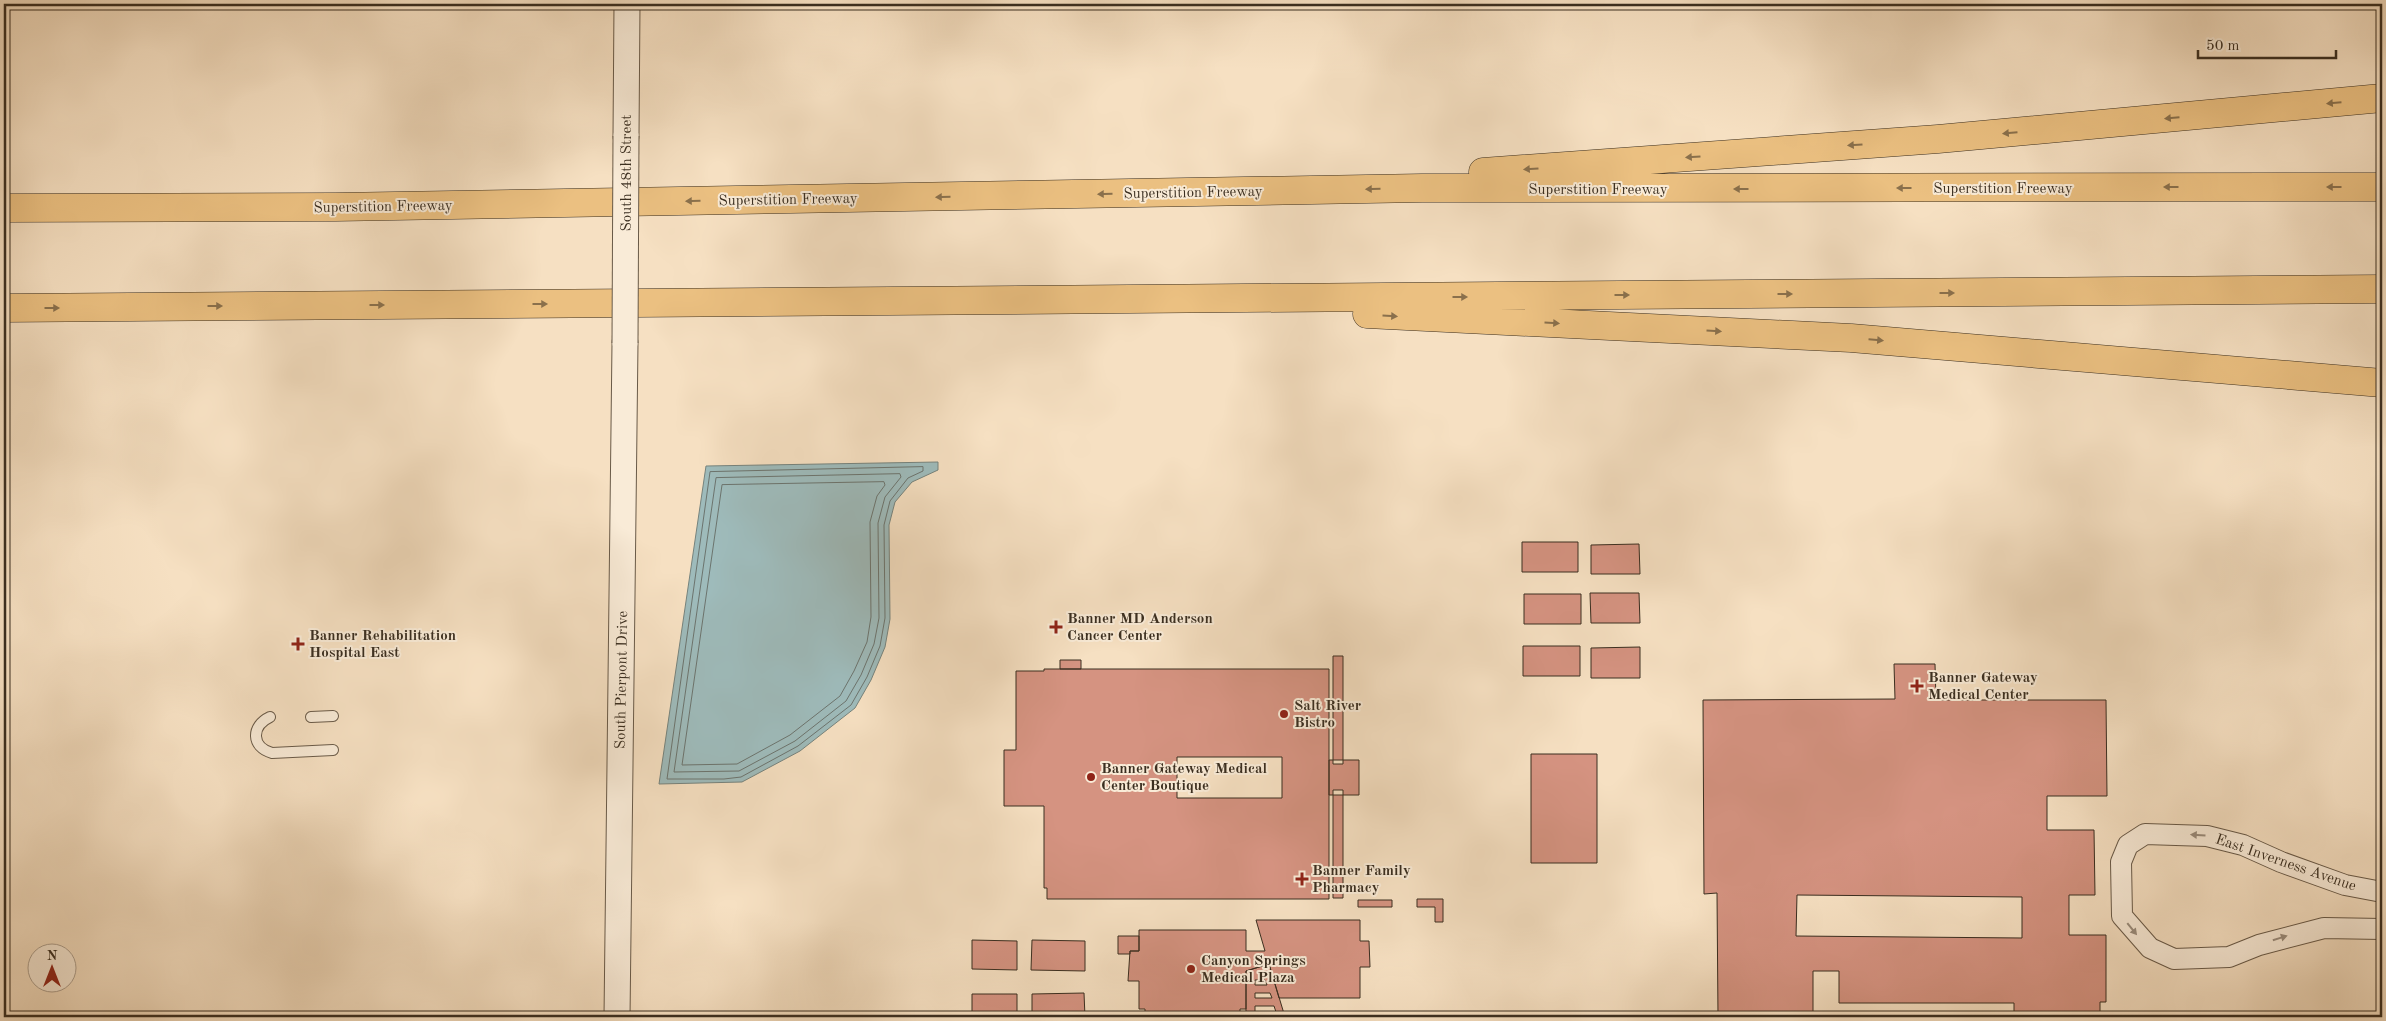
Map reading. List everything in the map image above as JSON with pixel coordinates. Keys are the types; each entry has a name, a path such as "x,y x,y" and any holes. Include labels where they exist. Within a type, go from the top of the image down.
{"highway":[{"path":"1422,188 1462,174 1938,139 2382,98"},
{"name":"Superstition Freeway","path":"4,208 336,207 1422,188 2382,187"},
{"path":"4,193 336,207"},
{"path":"4,308 2382,289"},
{"path":"1061,300 1851,338 2382,383"}],"street":[{"name":"South 48th Street","path":"625,343 627,4"},
{"name":"South Pierpont Drive","path":"617,1017 625,343"},
{"name":"East Inverness Avenue","path":"2382,892 2344,885 2281,862 2243,845 2207,836 2146,834 2128,845 2121,862 2122,916 2150,948 2174,959 2229,957 2259,945 2324,928 2382,929"}],"lane":[{"path":"311,717 333,716"},
{"path":"270,717 258,725 255,733 259,746 264,750 272,753 333,750"}],"water":[{"path":"938,462 938,470 912,482 895,502 889,525 890,619 885,647 871,680 855,708 800,751 742,782 659,784 706,466"}],"building":[{"path":"1522,542 1578,542 1578,572 1522,572"},
{"path":"1639,544 1640,574 1591,574 1591,545"},
{"path":"1590,593 1639,593 1640,623 1591,623"},
{"path":"1524,594 1581,594 1581,624 1524,624"},
{"path":"1523,646 1580,646 1580,676 1523,676"},
{"path":"1640,647 1640,678 1591,678 1591,648"},
{"path":"1333,656 1343,656 1343,764 1333,764"},
{"path":"1060,660 1081,660 1081,669 1060,669"},
{"path":"1894,664 1935,664 1936,700 2106,700 2107,796 2047,796 2047,830 2094,830 2095,895 2069,895 2069,935 2106,935 2106,1002 2100,1002 2100,1017 2014,1017 2014,1003 1839,1003 1839,971 1813,971 1813,1017 1718,1017 1717,893 1704,894 1703,700 1895,699","holes":["1797,895 2022,897 2022,938 1796,936"]},
{"name":"Banner Gateway Medical Center Boutique","path":"1044,669 1329,669 1329,899 1047,899 1047,888 1044,888 1044,806 1004,806 1004,750 1016,750 1016,671 1044,671","holes":["1177,757 1282,757 1282,798 1177,798"]},
{"path":"1531,754 1597,754 1597,863 1531,863"},
{"path":"1329,760 1359,760 1359,795 1329,795"},
{"path":"1333,790 1343,790 1343,898 1333,898"},
{"path":"1417,899 1443,899 1443,922 1435,922 1435,907 1417,907"},
{"path":"1358,900 1392,900 1392,907 1358,907"},
{"name":"Canyon Springs Medical Plaza","path":"1256,920 1360,920 1360,941 1369,941 1370,967 1360,967 1360,998 1279,998 1269,964 1246,971 1246,1009 1240,1009 1240,1017 1145,1017 1145,1009 1139,1009 1139,981 1128,981 1130,951 1139,951 1139,930 1246,930 1246,951 1265,951"},
{"path":"1118,936 1139,936 1139,951 1130,951 1130,954 1118,954"},
{"path":"972,940 1017,941 1017,970 972,969"},
{"path":"1032,940 1085,941 1085,971 1031,970"},
{"path":"1269,964 1285,1017 1246,1017 1246,971","holes":["1255,980 1265,980 1267,985 1255,985","1255,993 1270,993 1272,998 1255,998","1255,1006 1274,1006 1276,1012 1255,1012"]},
{"path":"1084,993 1085,1017 1032,1017 1032,994"},
{"path":"972,994 1017,994 1017,1017 972,1017"}],"place":[{"name":"Banner MD Anderson Cancer Center","path":"1056,627"},
{"name":"Banner Rehabilitation Hospital East","path":"298,644"},
{"name":"Banner Gateway Medical Center","path":"1917,686"},
{"name":"Salt River Bistro","path":"1284,714"},
{"name":"Banner Gateway Medical Center Boutique","path":"1091,777"},
{"name":"Banner Family Pharmacy","path":"1302,879"},
{"name":"Canyon Springs Medical Plaza","path":"1191,969"}]}
